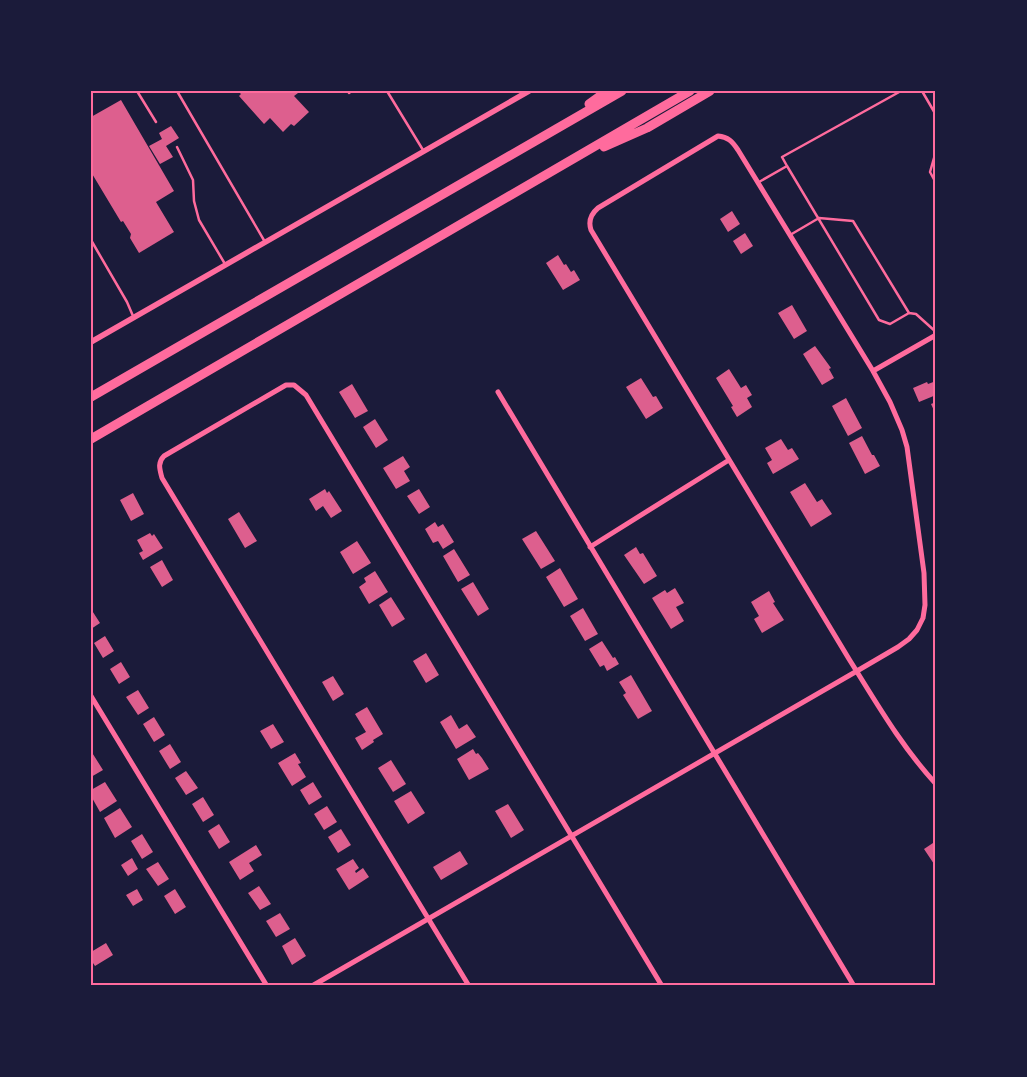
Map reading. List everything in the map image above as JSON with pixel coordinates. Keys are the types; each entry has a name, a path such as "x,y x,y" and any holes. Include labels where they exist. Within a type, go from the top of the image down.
{"highway":[{"path":"551,132 607,91"},
{"path":"91,397 622,91"},
{"path":"91,439 690,91"},
{"path":"554,170 647,128 710,91"}],"street":[{"path":"91,342 529,91"},
{"path":"312,986 571,835 857,672 898,647 909,638 917,630 923,618 925,605 924,573 907,447 902,430 890,402 873,371 733,142 727,137 718,136 710,139 598,208 592,214 590,220 591,230 857,672 898,736 921,768 936,784"},
{"path":"873,371 936,334"},
{"path":"469,986 162,478 159,465 164,456 286,385 294,385 306,395 662,986"},
{"path":"498,392 854,986"},
{"path":"590,547 729,460"},
{"path":"91,696 267,986"}],"lane":[{"path":"137,91 156,122"},
{"path":"176,91 266,243"},
{"path":"387,91 424,152"},
{"path":"901,91 782,157 879,320 890,324 909,313 916,314 936,334"},
{"path":"922,91 936,115"},
{"path":"177,147 193,180 194,201 199,220 226,266"},
{"path":"936,151 930,172 936,183"},
{"path":"758,183 787,166"},
{"path":"930,172 936,169"},
{"path":"789,236 819,218 853,221 909,313"},
{"path":"91,240 134,317"}],"building":[{"path":"238,91 296,91 298,93 294,96 309,112 294,126 291,124 283,132 270,118 264,124 239,96 241,94"},
{"path":"121,100 174,191 156,202 174,232 139,253 130,238 131,234 123,221 121,222 91,172 91,117"},
{"path":"171,126 179,138 166,146 173,157 160,164 149,146 162,139 159,133"},
{"path":"732,211 740,224 728,232 720,219"},
{"path":"745,233 753,246 741,254 733,241"},
{"path":"558,255 571,272 574,270 580,280 563,290 546,263"},
{"path":"792,305 807,331 794,339 778,313"},
{"path":"815,346 831,368 829,369 834,378 822,385 803,354"},
{"path":"729,369 741,388 746,385 752,395 747,398 752,407 737,417 731,407 733,406 716,378"},
{"path":"641,378 653,397 656,396 663,408 646,419 626,387"},
{"path":"936,381 936,395 919,402 913,388 927,382 928,384"},
{"path":"352,384 368,411 355,418 339,392"},
{"path":"846,398 862,428 848,436 832,406"},
{"path":"936,402 936,415 931,404"},
{"path":"375,419 388,440 376,448 363,427"},
{"path":"862,436 880,466 865,474 849,443"},
{"path":"781,439 788,450 792,448 799,459 773,474 767,463 772,460 765,448"},
{"path":"403,456 410,467 404,471 410,481 396,489 383,468"},
{"path":"805,483 817,502 822,499 832,514 811,527 790,492"},
{"path":"325,489 327,493 329,491 342,511 331,518 323,506 316,511 309,499"},
{"path":"419,489 430,507 419,514 407,496"},
{"path":"133,493 144,514 131,521 120,500"},
{"path":"239,512 257,541 245,548 228,519"},
{"path":"435,522 438,527 443,524 454,542 443,549 438,541 433,543 425,529"},
{"path":"536,531 555,561 541,569 522,539"},
{"path":"150,533 152,536 154,534 163,548 143,560 139,553 143,551 137,540"},
{"path":"357,541 371,563 353,574 340,552"},
{"path":"636,547 640,554 643,553 657,576 644,584 624,555"},
{"path":"454,549 470,575 458,582 443,556"},
{"path":"162,560 173,580 162,587 150,567"},
{"path":"560,568 578,599 564,607 546,577"},
{"path":"375,571 388,592 369,604 359,587 366,582 364,578"},
{"path":"473,582 489,609 478,616 461,589"},
{"path":"675,588 684,603 676,607 684,621 671,629 652,598 665,590 667,593"},
{"path":"769,591 775,602 773,603 784,620 762,633 754,619 759,616 751,602"},
{"path":"391,597 405,619 392,627 379,605"},
{"path":"583,608 598,634 585,641 570,616"},
{"path":"91,609 100,623 91,629"},
{"path":"105,636 114,651 103,658 94,643"},
{"path":"602,641 619,664 607,671 604,665 600,667 589,649"},
{"path":"426,653 439,675 426,683 413,661"},
{"path":"121,662 130,677 119,684 110,669"},
{"path":"631,675 652,711 638,719 623,695 626,693 619,682"},
{"path":"333,676 344,694 333,701 322,682"},
{"path":"138,690 149,708 138,715 126,697"},
{"path":"367,707 383,734 362,750 355,738 366,732 355,714"},
{"path":"451,715 459,729 467,724 476,737 456,749 440,722"},
{"path":"154,717 165,735 154,742 143,724"},
{"path":"273,724 284,742 271,749 260,731"},
{"path":"170,744 181,762 170,769 159,751"},
{"path":"473,749 489,769 469,780 457,759"},
{"path":"91,751 103,770 91,777"},
{"path":"295,753 301,763 298,764 306,777 292,786 278,763"},
{"path":"391,760 406,784 393,792 378,768"},
{"path":"186,771 198,788 186,795 175,778"},
{"path":"105,782 117,801 100,812 91,796 91,790"},
{"path":"313,782 322,797 309,805 300,790"},
{"path":"411,791 425,813 408,824 394,801"},
{"path":"203,797 214,815 203,822 192,804"},
{"path":"508,804 524,830 511,838 495,811"},
{"path":"327,806 337,822 324,830 314,814"},
{"path":"120,808 132,827 115,838 104,818"},
{"path":"219,824 230,842 219,849 208,831"},
{"path":"341,829 351,845 338,853 328,837"},
{"path":"142,834 153,852 142,859 131,841"},
{"path":"936,841 936,867 924,849"},
{"path":"256,845 262,855 249,863 254,871 240,880 229,862"},
{"path":"460,851 468,864 441,880 433,867"},
{"path":"132,858 138,869 128,876 121,865"},
{"path":"353,859 359,868 355,871 356,873 363,868 369,877 349,890 336,869"},
{"path":"158,862 169,879 158,886 146,869"},
{"path":"259,886 271,904 260,910 248,893"},
{"path":"137,889 143,900 133,906 126,895"},
{"path":"175,889 186,907 175,914 164,896"},
{"path":"280,913 290,929 276,937 266,921"},
{"path":"295,938 306,956 292,965 282,946"},
{"path":"106,943 113,955 95,966 91,960 91,952"}]}
